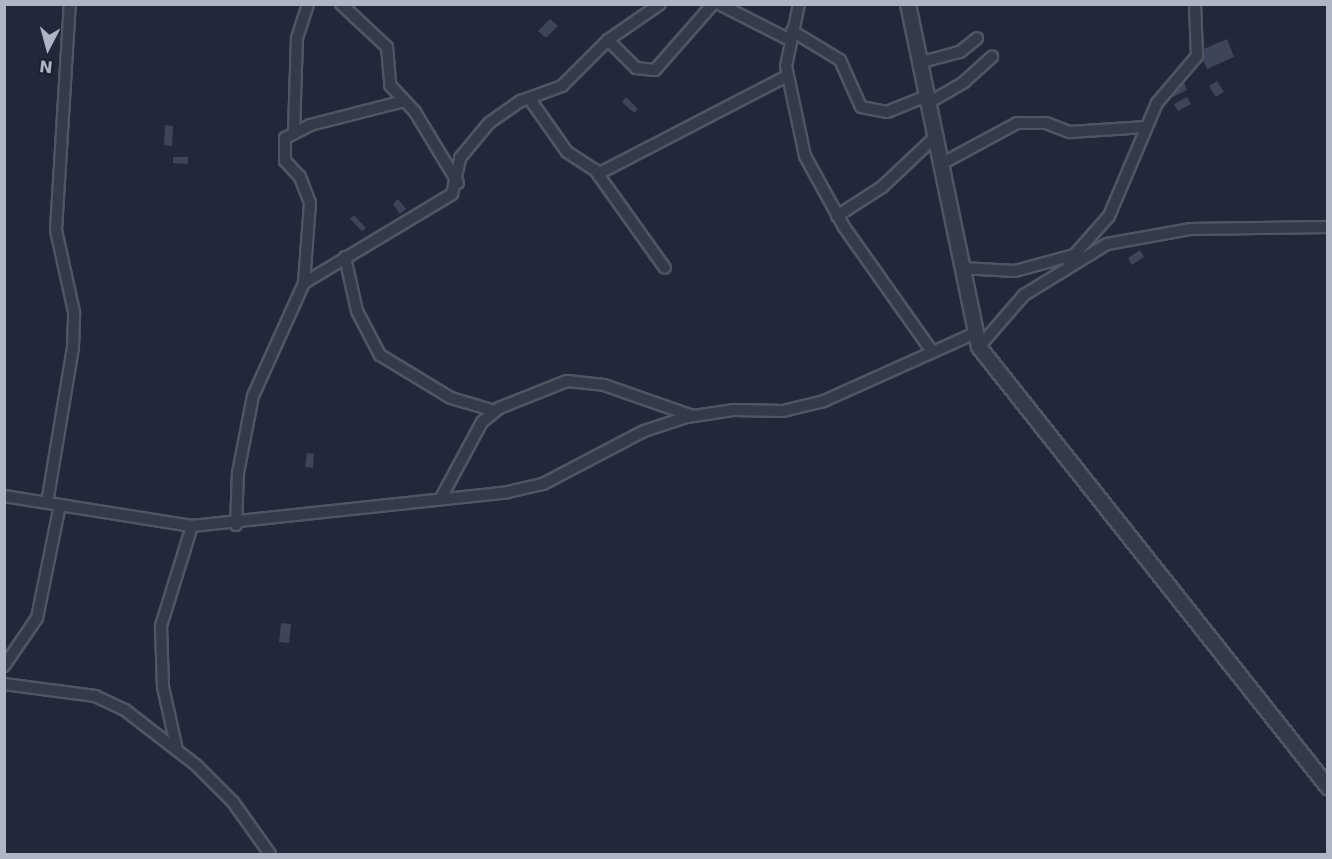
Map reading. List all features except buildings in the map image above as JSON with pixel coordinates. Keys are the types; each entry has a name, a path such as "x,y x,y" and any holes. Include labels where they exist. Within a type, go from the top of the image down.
{"street":[{"path":"47,503 73,347 74,312 56,230 70,4"},
{"path":"294,132 297,38 308,4"},
{"path":"341,4 387,47 386,79 404,101 458,183"},
{"path":"304,284 345,257 411,223 452,194 458,183 460,158 507,108 562,86 608,40 660,4"},
{"path":"799,4 791,35 787,76 806,156 837,216 931,350"},
{"path":"908,4 943,163 973,334 979,347 1328,787"},
{"path":"1064,267 1122,196 1146,127 1165,91 1197,56 1196,4"},
{"path":"608,40 636,68 655,70 720,5 791,35 840,60 861,108 887,112 929,99 992,57"},
{"path":"922,62 960,52 977,38"},
{"path":"598,174 787,76"},
{"path":"529,98 567,152 598,174 665,268"},
{"path":"236,525 238,472 253,396 304,284 310,203 283,155 285,138 294,132 404,101"},
{"path":"943,163 1017,123 1046,123 1070,132 1146,127"},
{"path":"837,216 889,181 937,135"},
{"path":"979,347 1024,295 1064,267 1107,244 1190,229 1328,227"},
{"path":"961,268 1015,272 1075,255"},
{"path":"345,257 357,310 380,355 451,398 495,411"},
{"path":"4,496 192,526 236,525 543,484 644,431 693,416 783,411 824,401 931,350 973,334"},
{"path":"441,498 472,437 495,411 567,381 582,381 693,416"},
{"path":"4,666 37,618 60,505"},
{"path":"177,750 163,687 160,626 192,526"},
{"path":"4,684 95,696 125,710 177,750 232,802 270,855"}]}
